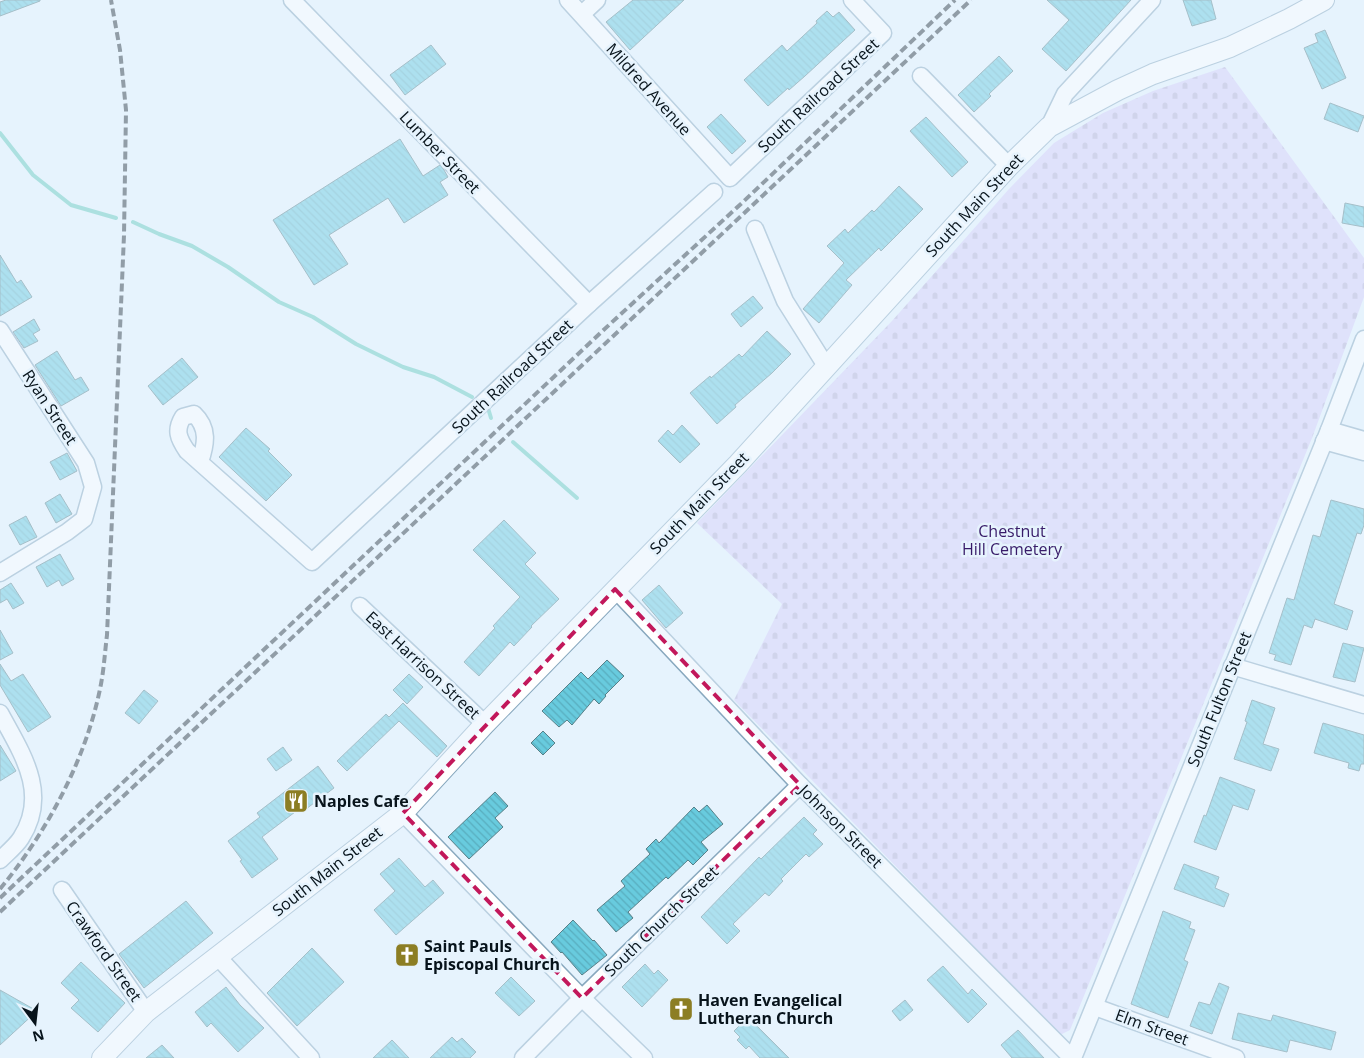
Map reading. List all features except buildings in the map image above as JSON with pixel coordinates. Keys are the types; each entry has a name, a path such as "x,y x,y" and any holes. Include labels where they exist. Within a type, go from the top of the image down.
{"main road":[{"name":"South Main Street","path":"102,1058 146,1012 403,813 485,724 738,464 1009,166 1049,127 1118,90 1153,74 1230,47 1324,0"}],"street":[{"name":"Lumber Street","path":"292,0 589,304"},
{"name":"Mildred Avenue","path":"568,0 730,178"},
{"path":"582,14 597,0"},
{"name":"South Railroad Street","path":"730,178 883,33 852,0"},
{"path":"1049,127 1065,94 1152,0"},
{"path":"921,76 1009,166"},
{"name":"South Railroad Street","path":"197,460 312,562 589,304 714,192"},
{"path":"755,229 785,301 826,366"},
{"name":"Ryan Street","path":"0,330 86,463 93,487 84,519 67,532 0,573"},
{"name":"South Fulton Street","path":"1073,1058 1364,339"},
{"path":"1326,436 1364,440"},
{"path":"1326,436 1364,452"},
{"name":"Johnson Street","path":"615,589 800,785 1073,1058"},
{"name":"East Harrison Street","path":"360,606 485,724"},
{"path":"1232,666 1364,705"},
{"path":"0,713 27,762 34,786 31,817 21,838 0,860"},
{"name":"South Church Street","path":"523,1058 800,785"},
{"path":"403,813 582,998 644,1058"},
{"name":"Crawford Street","path":"62,890 146,1012"},
{"path":"217,956 312,1058"},
{"name":"Elm Street","path":"1095,1007 1236,1058"}],"highlighted area":[{"path":"615,589 800,785 582,998 403,813"}],"green space":[{"name":"Chestnut Hill Cemetery","path":"1225,67 1364,258 1364,297 1312,438 1070,1030 1060,1035 734,700 782,604 697,523 892,321 1009,189 1054,143 1103,113 1153,91"}],"waterway":[{"path":"0,133 33,175 71,205 116,218"},
{"path":"133,222 192,246 228,267 279,302 313,317 356,344 403,367 434,377 472,397"},
{"path":"488,408 491,418"},
{"path":"513,442 577,498"}],"railway":[{"path":"0,889 34,843 63,793 86,739 95,712 103,672 107,635 124,235 126,110 120,50 111,0"},
{"path":"0,898 610,324 743,202 955,0"},
{"path":"0,912 971,0"}],"place":[{"name":"Naples Cafe","path":"296,801"},
{"name":"Saint Pauls Episcopal Church","path":"407,955"},
{"name":"Haven Evangelical Lutheran Church","path":"681,1009"}]}
